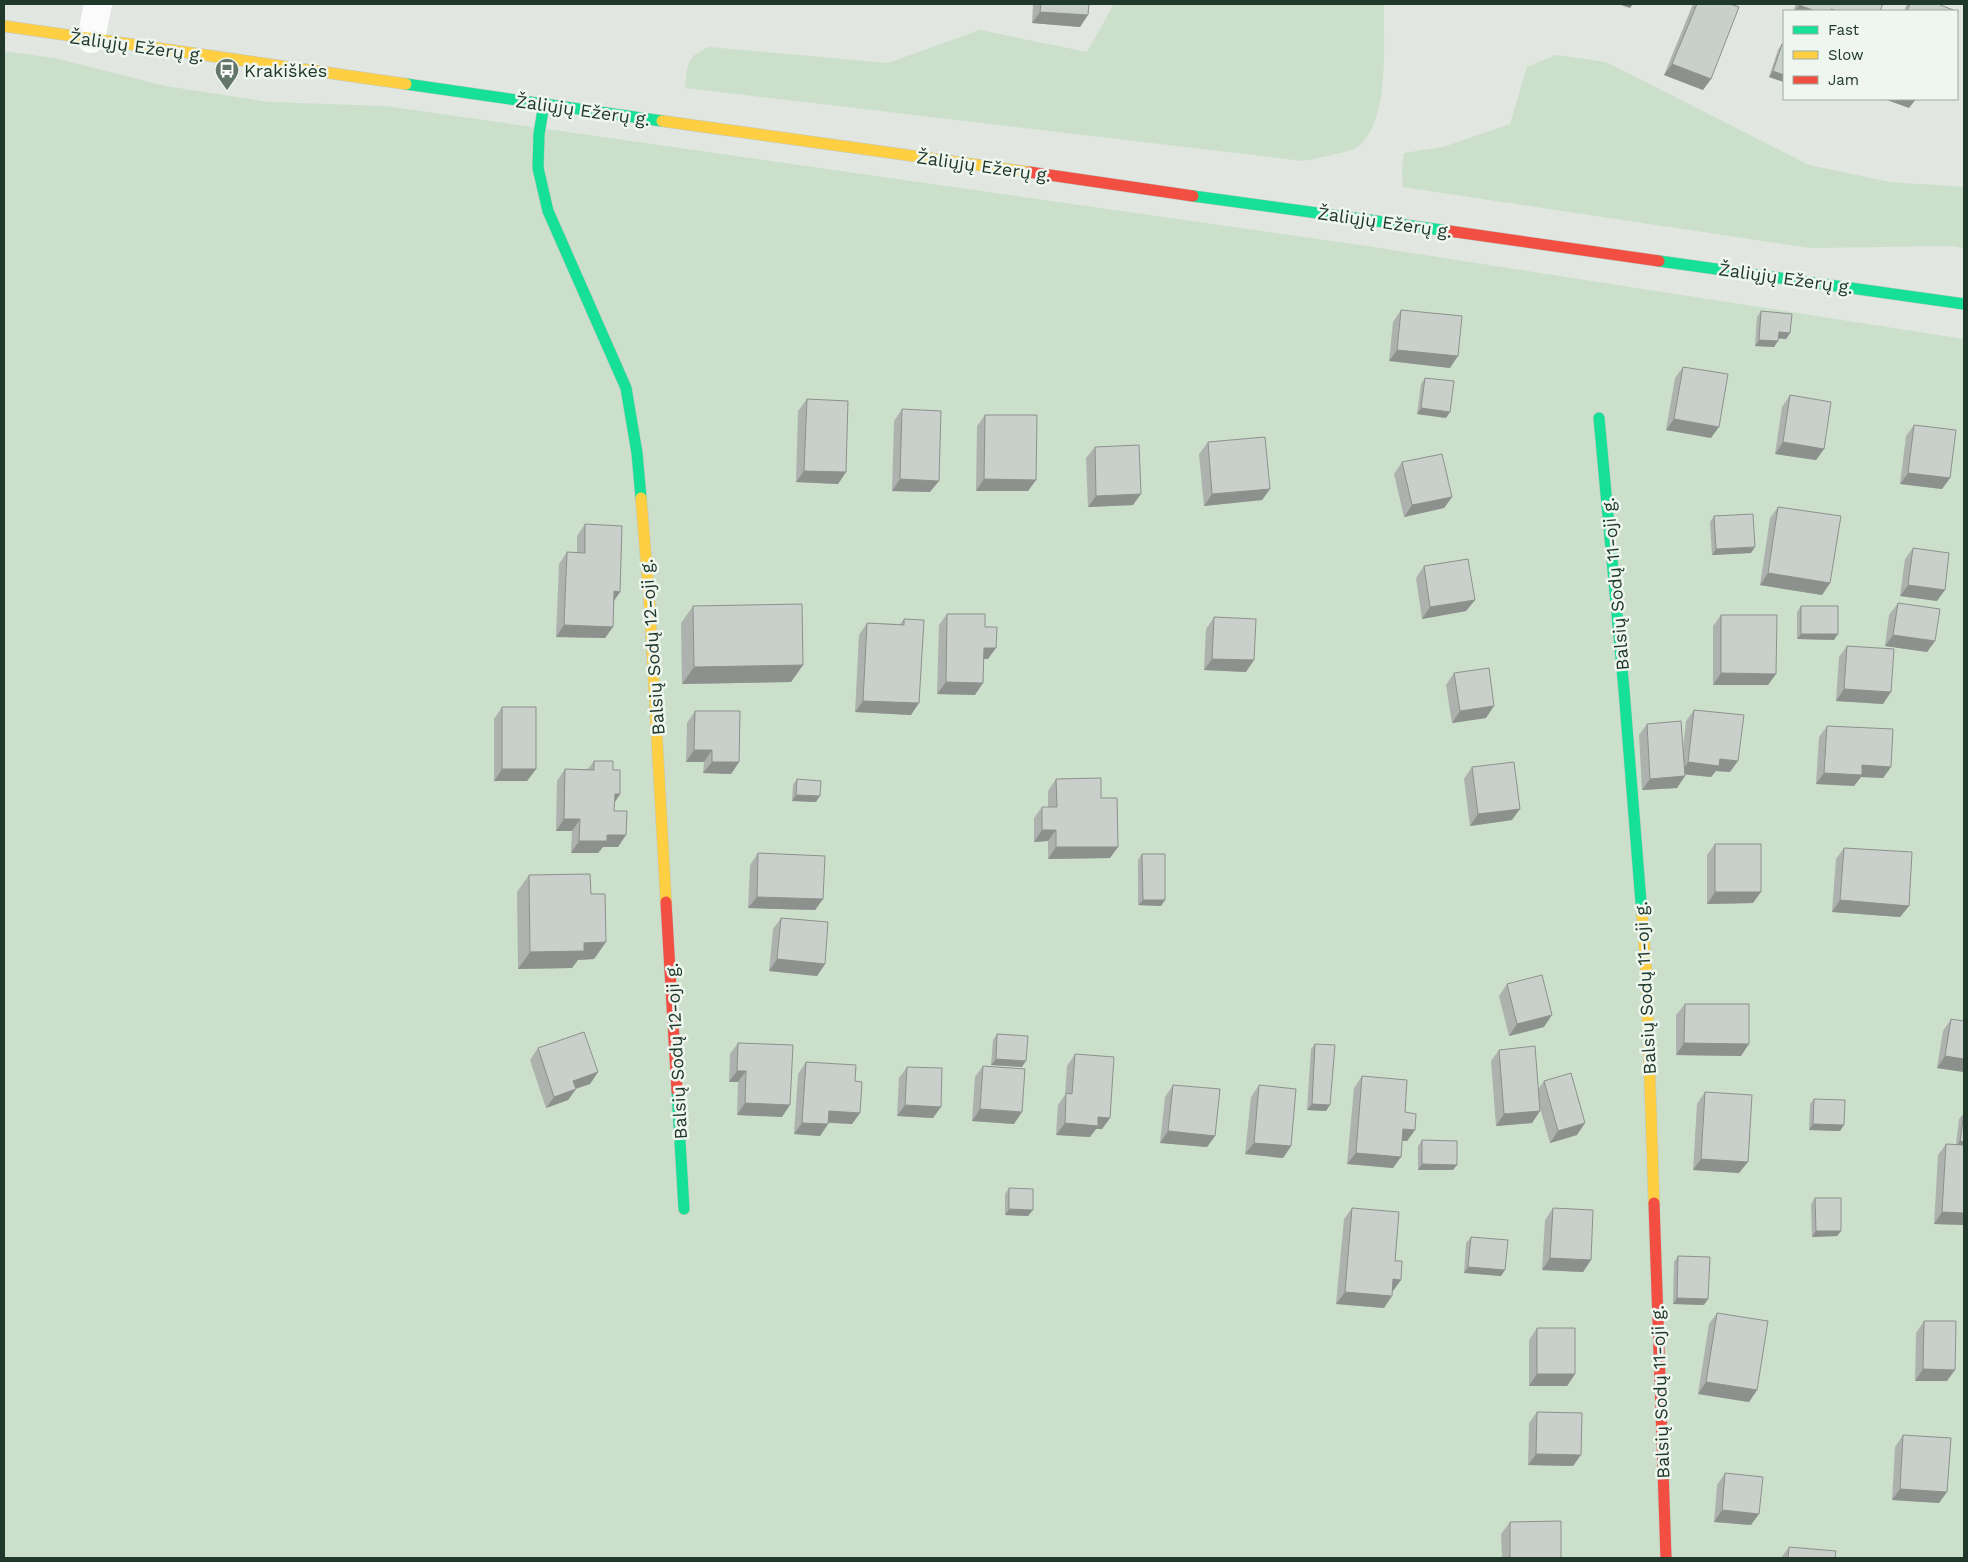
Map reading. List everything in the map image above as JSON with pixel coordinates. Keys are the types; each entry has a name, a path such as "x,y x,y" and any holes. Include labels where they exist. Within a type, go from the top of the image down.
{"street":[{"path":"91,39 98,4"},
{"name":"Žaliųjų Ežerų g.","path":"4,26 1964,304"},
{"name":"Balsių Sodų 12-oji g.","path":"544,104 539,134 538,168 548,210 626,388 637,453 651,625 684,1209"},
{"name":"Balsių Sodų 11-oji g.","path":"1599,418 1624,690 1646,967 1666,1558"}],"green space":[{"path":"1114,4 1384,4 1383,81 1375,121 1367,137 1356,148 1303,161 685,88 689,63 696,54 709,47 888,63 980,30 1087,52"},
{"path":"4,51 59,59 165,86 269,102 385,106 1360,245 1964,339 1964,1558 4,1558"},
{"path":"1556,55 1606,62 1809,165 1890,182 1964,187 1964,248 1951,246 1810,248 1403,187 1404,153 1443,147 1510,124 1527,67"}],"building":[{"path":"1041,4 1089,4 1088,15 1040,12"},
{"path":"1697,4 1730,4 1739,7 1711,79 1672,64"},
{"path":"1883,4 1880,10 1812,10 1799,5"},
{"path":"1910,4 1938,4 1953,10 1907,10"},
{"path":"1782,44 1783,75 1773,71"},
{"path":"1401,310 1462,316 1458,356 1397,350"},
{"path":"1761,311 1792,314 1790,333 1779,332 1778,341 1759,340"},
{"path":"1683,367 1728,374 1719,427 1674,419"},
{"path":"1425,378 1454,381 1450,412 1421,408"},
{"path":"1790,395 1831,402 1824,449 1783,442"},
{"path":"807,399 848,401 846,472 804,471"},
{"path":"902,409 941,411 939,481 900,479"},
{"path":"985,415 1037,415 1036,480 984,479"},
{"path":"1914,425 1956,430 1950,478 1908,473"},
{"path":"1265,437 1270,489 1212,494 1208,442"},
{"path":"1139,445 1141,494 1096,496 1095,447"},
{"path":"1442,454 1452,497 1412,505 1402,462"},
{"path":"1778,507 1841,516 1830,583 1768,573"},
{"path":"1753,514 1755,547 1716,549 1714,516"},
{"path":"585,524 622,526 620,592 614,591 613,627 564,625 567,552 585,553"},
{"path":"1913,548 1949,553 1945,590 1908,585"},
{"path":"1468,559 1475,600 1430,607 1424,566"},
{"path":"1898,603 1940,609 1935,641 1893,635"},
{"path":"802,604 803,665 694,667 693,606"},
{"path":"1801,606 1838,606 1838,634 1801,634"},
{"path":"947,614 985,614 985,627 997,627 996,648 984,648 983,683 946,682"},
{"path":"1721,615 1777,615 1776,674 1721,673"},
{"path":"1214,617 1256,619 1254,660 1212,659"},
{"path":"904,619 924,620 919,703 863,701 867,623 904,625"},
{"path":"1847,646 1894,649 1891,692 1844,689"},
{"path":"1489,668 1494,706 1460,711 1454,673"},
{"path":"502,707 536,707 536,769 502,769"},
{"path":"1694,710 1744,715 1738,761 1720,759 1719,766 1688,762"},
{"path":"695,711 740,711 739,762 712,762 712,750 694,750"},
{"path":"1681,721 1685,776 1650,779 1647,724"},
{"path":"1827,726 1893,729 1891,767 1862,765 1862,775 1824,773"},
{"path":"594,761 613,761 613,770 620,770 620,794 615,794 614,811 627,811 626,835 607,835 607,841 579,841 580,819 564,819 565,769 594,770"},
{"path":"1514,762 1520,809 1478,814 1472,767"},
{"path":"1101,778 1101,798 1117,798 1118,847 1056,847 1056,830 1042,830 1042,807 1057,807 1056,779"},
{"path":"797,779 821,781 820,796 796,795"},
{"path":"1715,844 1761,844 1761,892 1715,892"},
{"path":"1844,848 1912,852 1909,906 1840,900"},
{"path":"758,853 825,856 823,899 757,897"},
{"path":"1142,854 1165,854 1165,900 1143,900"},
{"path":"590,874 591,894 605,894 606,942 584,943 584,951 530,952 529,875"},
{"path":"781,918 828,922 825,964 777,959"},
{"path":"1542,975 1552,1015 1517,1024 1507,984"},
{"path":"1685,1004 1749,1004 1749,1044 1684,1043"},
{"path":"1951,1019 1964,1021 1964,1059 1945,1056"},
{"path":"584,1032 598,1072 573,1081 576,1089 554,1097 538,1048"},
{"path":"997,1034 1028,1036 1026,1061 996,1059"},
{"path":"738,1043 793,1045 790,1105 745,1103 746,1071 737,1071"},
{"path":"1315,1044 1335,1045 1330,1105 1312,1104"},
{"path":"1535,1046 1540,1111 1504,1114 1499,1050"},
{"path":"1075,1054 1114,1057 1110,1118 1098,1117 1098,1126 1065,1123 1066,1093 1072,1094"},
{"path":"806,1062 856,1065 855,1081 862,1082 860,1113 829,1111 828,1124 802,1123"},
{"path":"983,1066 1025,1069 1022,1112 980,1109"},
{"path":"907,1067 942,1068 941,1107 905,1105"},
{"path":"1571,1073 1585,1123 1558,1131 1544,1081"},
{"path":"1362,1076 1407,1080 1405,1112 1416,1114 1415,1130 1403,1129 1401,1157 1356,1153"},
{"path":"1173,1085 1220,1089 1215,1136 1168,1131"},
{"path":"1259,1085 1296,1089 1291,1146 1254,1143"},
{"path":"1705,1092 1752,1095 1748,1162 1701,1159"},
{"path":"1814,1099 1845,1100 1844,1125 1813,1124"},
{"path":"1964,1113 1964,1142 1960,1141"},
{"path":"1422,1140 1457,1141 1457,1165 1422,1164"},
{"path":"1946,1144 1964,1145 1964,1213 1942,1212"},
{"path":"1009,1188 1033,1189 1033,1210 1009,1209"},
{"path":"1815,1198 1841,1198 1841,1231 1816,1231"},
{"path":"1352,1208 1399,1212 1395,1261 1402,1261 1401,1280 1393,1279 1392,1296 1345,1292"},
{"path":"1553,1208 1593,1210 1591,1260 1550,1258"},
{"path":"1471,1237 1508,1240 1505,1270 1468,1267"},
{"path":"1678,1256 1710,1257 1708,1299 1677,1298"},
{"path":"1717,1313 1768,1321 1757,1390 1706,1382"},
{"path":"1924,1321 1956,1321 1955,1370 1923,1369"},
{"path":"1537,1328 1575,1328 1575,1374 1537,1374"},
{"path":"1537,1412 1582,1413 1581,1455 1536,1454"},
{"path":"1903,1435 1951,1438 1947,1492 1900,1489"},
{"path":"1725,1473 1763,1477 1759,1514 1722,1510"},
{"path":"1561,1521 1561,1558 1510,1558 1510,1522"},
{"path":"1789,1547 1836,1551 1835,1558 1788,1558"}],"traffic: fast":[{"path":"406,84 662,121"},
{"path":"544,104 539,134 538,168 548,211 626,388 637,453 641,498"},
{"path":"1193,196 1449,231"},
{"path":"1659,261 1964,304"},
{"path":"1599,418 1642,915"},
{"path":"677,1091 684,1209"}],"traffic: slow":[{"path":"4,26 406,84"},
{"path":"662,121 1029,172"},
{"path":"641,498 649,595 666,902"},
{"path":"1642,915 1646,967 1654,1203"}],"traffic: jam":[{"path":"1029,172 1193,196"},
{"path":"1449,231 1659,261"},
{"path":"666,902 677,1091"},
{"path":"1654,1203 1666,1558"}],"place":[{"name":"Krakiškės","path":"227,91"}]}
